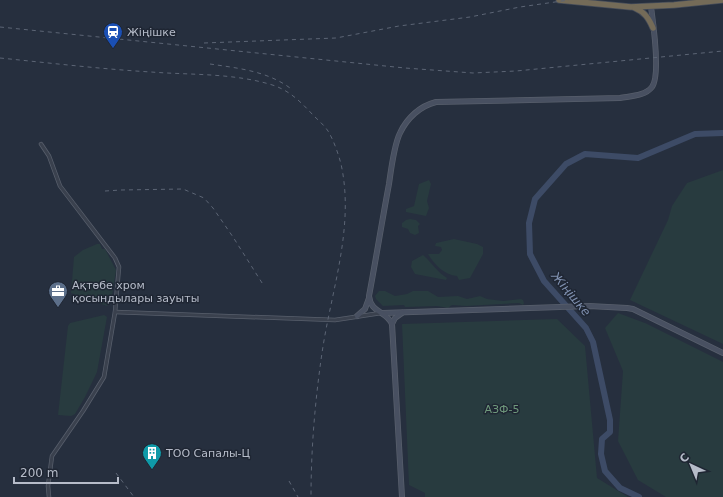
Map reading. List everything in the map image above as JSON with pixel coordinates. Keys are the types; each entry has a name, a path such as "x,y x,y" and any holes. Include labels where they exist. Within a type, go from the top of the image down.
{"highway":[{"path":"559,0 631,7 651,7 723,0"},
{"path":"631,7 642,11 647,16 653,28"}],"street":[{"path":"357,316 365,309 370,296 394,156 399,135 411,117 428,104 436,102 620,98 641,94 652,87 655,82 656,58 651,7"},
{"path":"41,144 50,156 60,186 118,262 119,267 115,312 104,376 83,411 52,456 48,486 49,497"},
{"path":"370,296 370,301 374,308 388,318 392,324"},
{"path":"115,312 334,320 382,313 589,306 612,307 633,309 723,353"},
{"path":"402,313 395,318 392,324 402,497"}],"green space":[{"path":"723,170 723,344 630,300 668,220 672,206 687,183"},
{"path":"429,180 431,184 427,201 429,208 426,216 406,212 406,209 414,206 419,184"},
{"path":"410,219 416,220 420,224 418,226 419,233 415,235 410,233 408,229 402,227 402,223"},
{"path":"454,239 477,244 483,247 483,254 470,278 459,280 457,276 448,274 433,262 428,254 439,254 442,250 441,247 435,246 436,243"},
{"path":"100,244 102,249 105,249 116,270 111,302 107,306 71,293 74,257 83,250"},
{"path":"423,255 447,278 446,280 415,274 411,267 412,261"},
{"path":"379,291 385,291 395,296 407,294 413,291 428,291 438,297 458,296 467,299 480,296 487,299 503,301 521,299 524,303 523,305 519,303 466,306 452,305 448,308 437,306 383,306 375,296"},
{"path":"618,313 645,323 723,362 723,497 666,497 638,480 618,441 623,371 605,328"},
{"path":"104,315 107,317 97,372 75,414 71,416 58,415 68,326 70,323"},
{"name":"АЗФ-5","path":"557,319 585,346 597,478 628,497 425,497 425,493 409,485 402,324"}],"waterway":[{"name":"Жіңішке","path":"639,497 620,488 605,471 601,454 602,439 610,432 610,420 593,342 586,328 544,281 530,254 529,223 535,199 566,164 585,154 638,158 695,134 723,133"}],"railway":[{"path":"204,43 336,38 399,26 470,17 520,7 569,0"},
{"path":"0,27 405,68 473,73 516,71 723,51"},
{"path":"0,58 113,69 225,76 255,80 276,86 288,92 328,131 336,147 341,164 345,188 344,235 326,330 317,389 311,497"},
{"path":"210,64 252,71 281,82 290,88"},
{"path":"105,191 183,189 204,198 213,208 233,237 264,286"},
{"path":"116,473 134,497"},
{"path":"289,481 298,497"}],"place":[{"name":"Жіңішке","path":"113,49"},
{"name":"Ақтөбе хром қосындылары зауыты","path":"58,308"},
{"name":"ТОО Сапалы-Ц","path":"152,470"}]}
